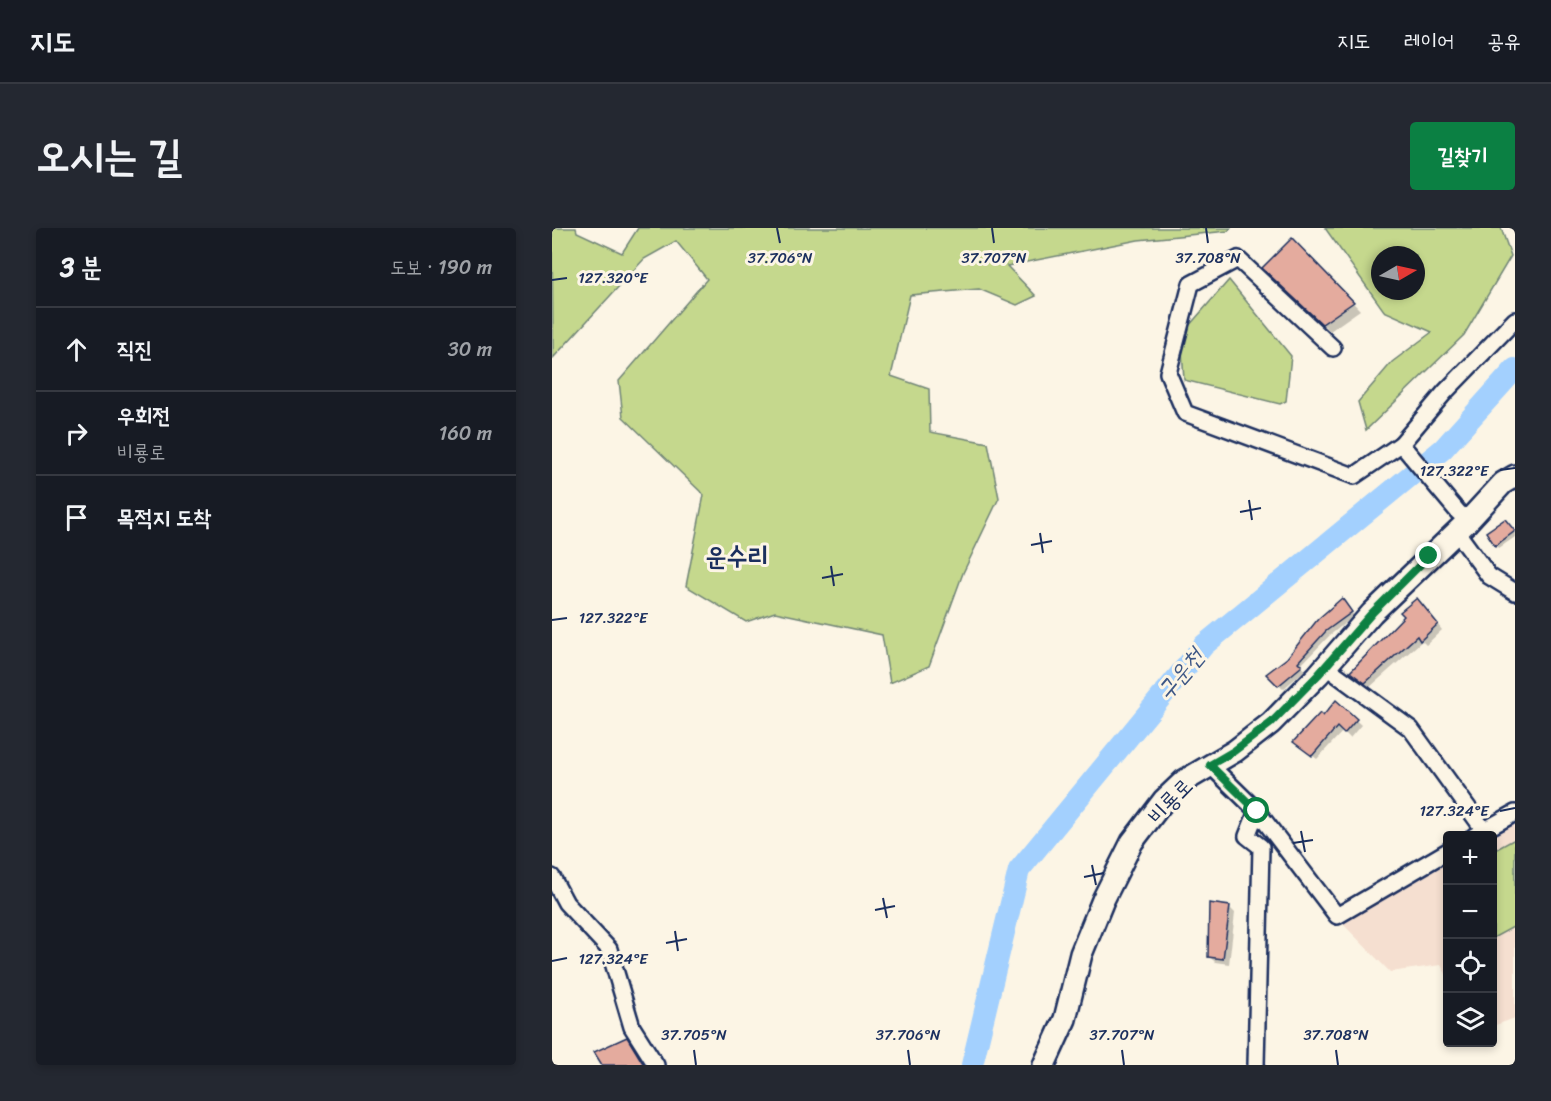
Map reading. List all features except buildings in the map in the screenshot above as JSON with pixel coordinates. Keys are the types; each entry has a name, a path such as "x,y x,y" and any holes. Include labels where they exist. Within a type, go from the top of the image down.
{"main road":[{"name":"비룡로","path":"1044,1065 1065,1019 1081,954 1098,910 1132,842 1164,800 1184,781 1234,751 1271,723 1460,521 1503,483 1515,476"}],"street":[{"path":"1333,348 1238,259 1191,284 1168,373 1185,413 1354,476 1403,446 1446,392 1515,320"},
{"path":"1403,446 1460,521 1489,576 1515,592"},
{"path":"1325,666 1411,729 1478,831"},
{"path":"1210,765 1257,811 1337,916 1443,854"},
{"path":"1256,1065 1261,847 1247,836 1257,811"},
{"path":"1483,831 1515,813"},
{"path":"552,877 566,903 609,949 632,1027 656,1065"}],"shaded area":[{"path":"1515,821 1515,1018 1497,1025 1497,831"},
{"path":"1443,858 1443,969 1441,965 1390,972 1341,922 1339,913"}],"green space":[{"path":"552,228 576,228 577,232 622,253 638,228 1231,228 1228,231 1138,240 1007,266 1036,296 1017,305 979,289 910,295 891,376 929,389 930,432 988,443 999,498 963,573 929,666 890,683 882,635 775,612 746,622 686,586 704,495 623,417 619,381 707,279 676,241 644,259 553,358"},
{"path":"1325,228 1501,228 1511,256 1464,335 1366,430 1358,402 1392,362 1432,332 1384,311 1376,300 1425,300 1425,246 1371,246 1371,293"},
{"path":"1229,280 1291,356 1286,401 1280,404 1184,380 1181,335"},
{"path":"1515,839 1515,926 1497,936 1497,885 1497,849"}],"waterway":[{"name":"구운천","path":"972,1065 1019,870 1204,645 1443,449 1515,369"}],"district":[{"name":"운수리","path":"737,556"}],"route":[{"path":"1257,811 1210,765 1234,751 1271,723 1318,675 1372,613 1429,556"}]}
